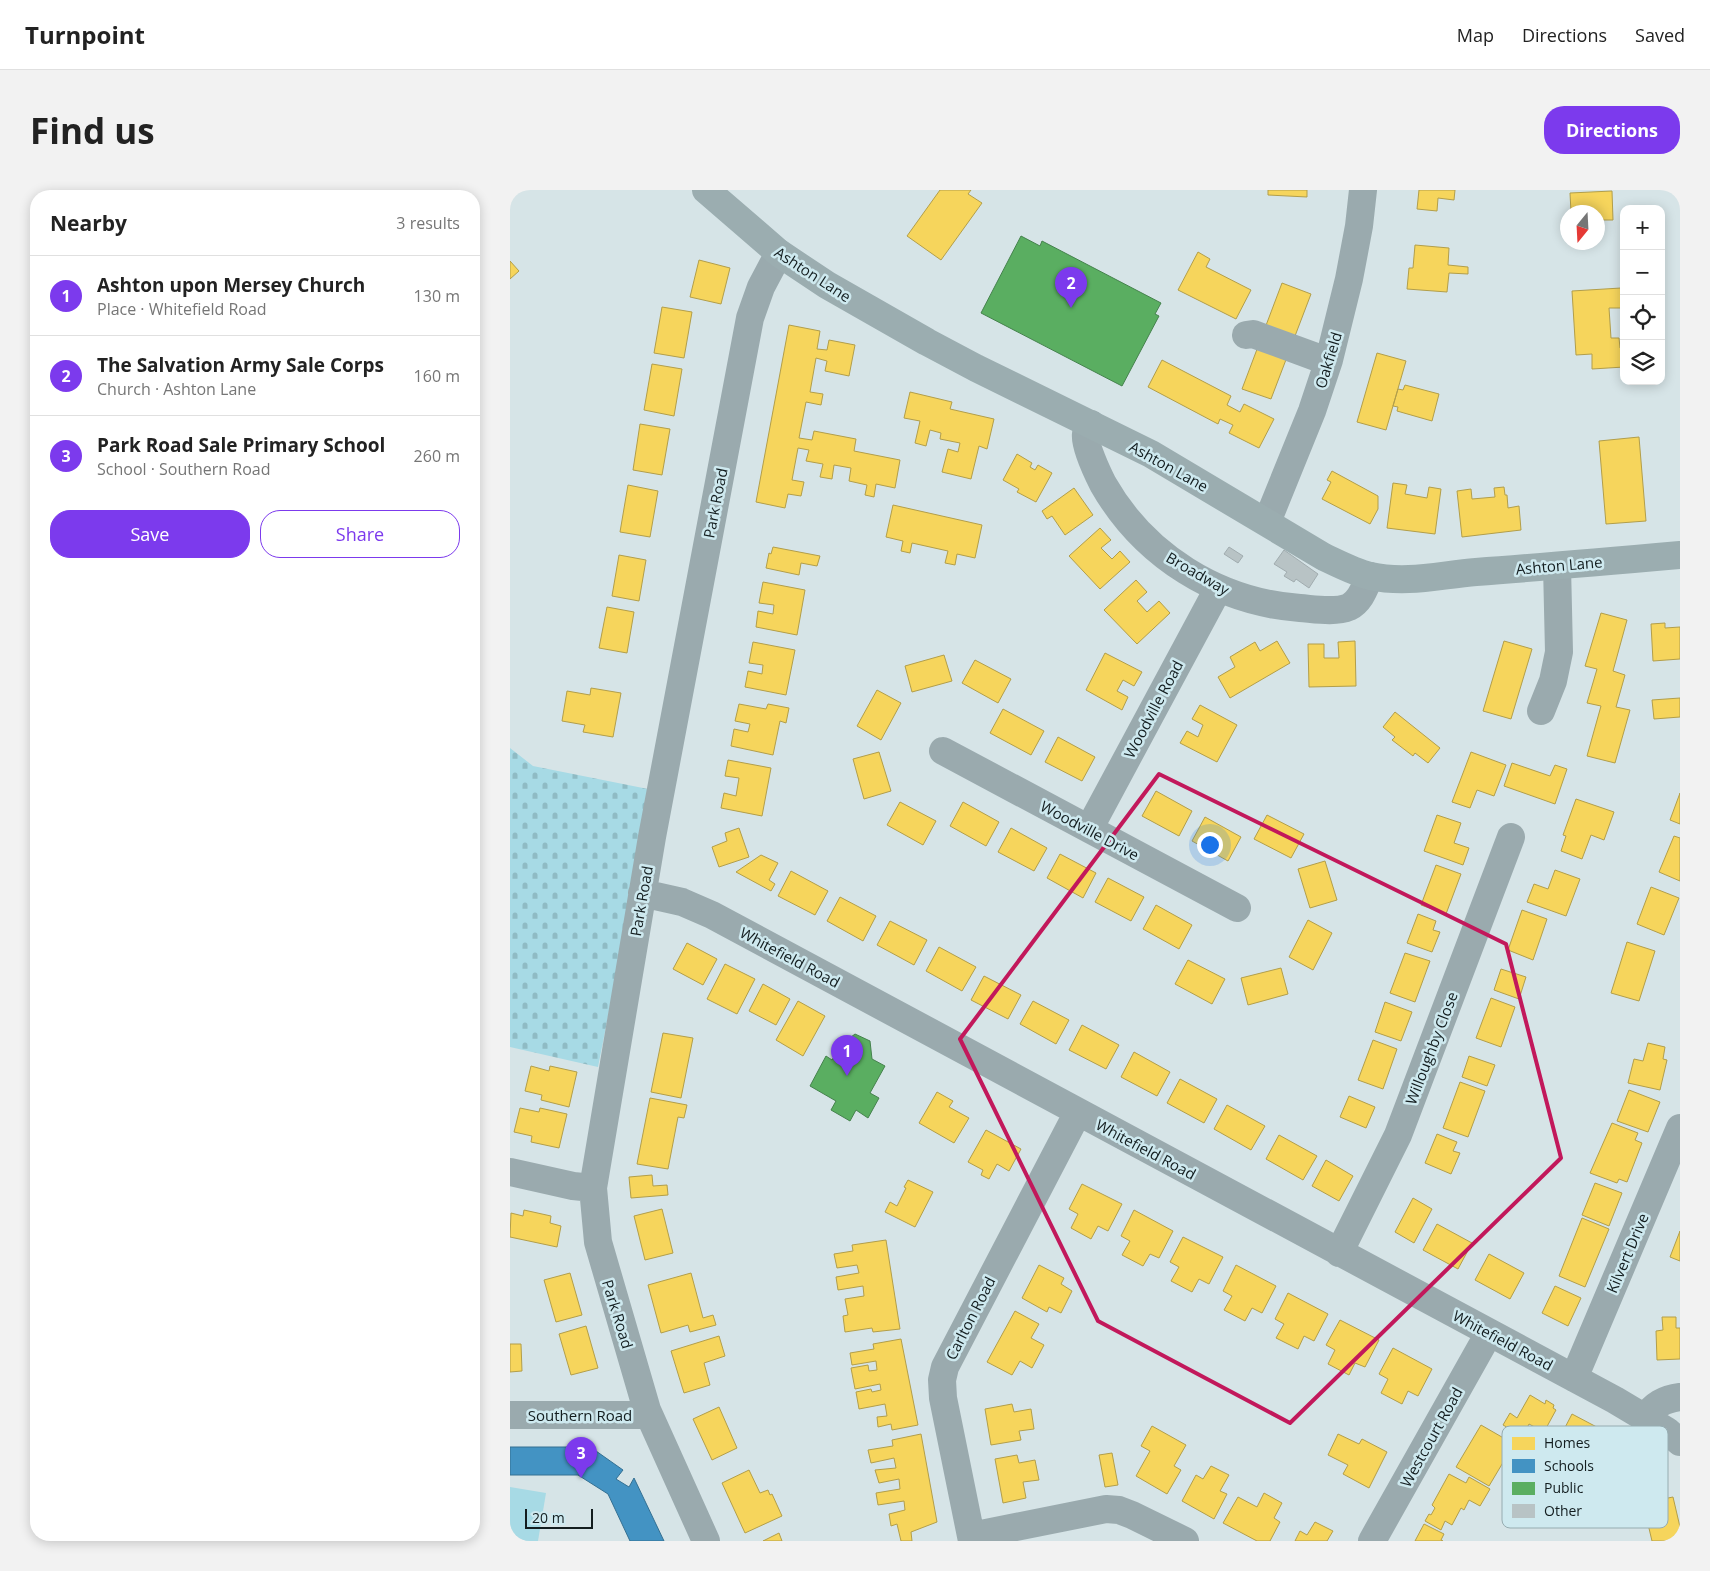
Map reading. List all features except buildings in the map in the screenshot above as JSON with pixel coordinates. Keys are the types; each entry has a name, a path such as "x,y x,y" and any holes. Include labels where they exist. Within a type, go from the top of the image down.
{"main road":[{"name":"Ashton Lane","path":"706,190 779,253 828,285 927,342 1151,454 1324,557 1347,568 1370,576 1419,580 1471,573 1680,555"}],"street":[{"name":"Oakfield","path":"1267,522 1312,411 1329,360 1351,270 1363,190"},
{"name":"Park Road","path":"706,1541 649,1415 598,1242 593,1188 642,893 750,318 761,287 779,253"},
{"path":"1246,335 1253,334 1329,360"},
{"name":"Broadway","path":"1091,424 1086,435 1097,474 1112,500 1132,526 1165,555 1187,571 1218,589 1250,600 1282,607 1337,609 1349,606 1357,600 1370,576"},
{"path":"1541,711 1553,681 1559,652 1557,566"},
{"name":"Woodville Road","path":"1089,829 1218,589"},
{"name":"Woodville Drive","path":"943,752 1237,908"},
{"name":"Willoughby Close","path":"1339,1253 1398,1135 1511,837"},
{"name":"Whitefield Road","path":"642,893 682,902 712,915 1574,1378 1659,1426"},
{"name":"Carlton Road","path":"971,1539 943,1398 942,1380 945,1367 1078,1112"},
{"name":"Kilvert Drive","path":"1574,1378 1680,1128"},
{"path":"510,1172 573,1186 593,1188"},
{"name":"Westcourt Road","path":"1372,1541 1489,1333"},
{"path":"1645,1418 1654,1406 1663,1401 1680,1397"},
{"name":"Southern Road","path":"510,1415 649,1415"},
{"name":"Whitefield Road","path":"1668,1432 1680,1442"},
{"path":"971,1539 1106,1509 1119,1510 1184,1541"}],"highlighted area":[{"path":"1159,774 1506,944 1561,1158 1290,1423 1098,1321 960,1039"}],"green space":[{"path":"510,748 533,766 653,790 598,1067 510,1047"},
{"path":"510,1487 546,1493 538,1541 510,1541"}],"place":[{"name":"The Salvation Army Sale Corps","path":"1071,308"},
{"name":"Ashton upon Mersey Church","path":"847,1076"},
{"name":"Park Road Sale Primary School","path":"581,1478"}]}
